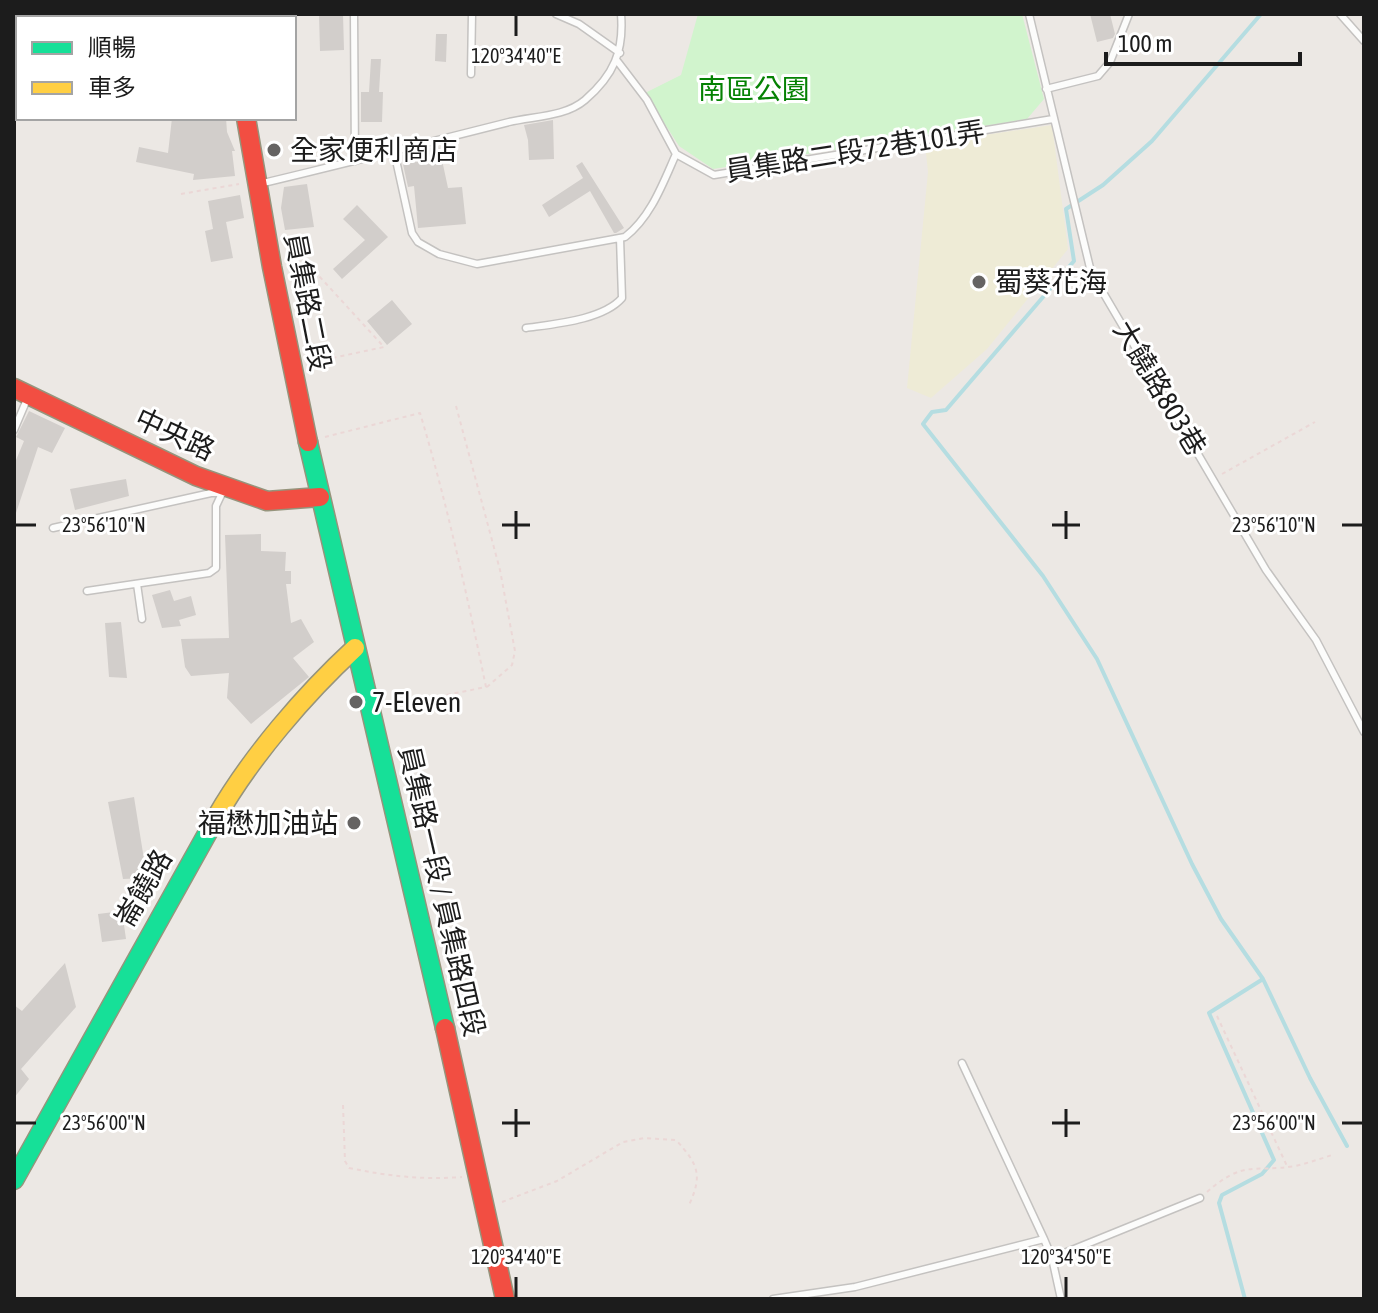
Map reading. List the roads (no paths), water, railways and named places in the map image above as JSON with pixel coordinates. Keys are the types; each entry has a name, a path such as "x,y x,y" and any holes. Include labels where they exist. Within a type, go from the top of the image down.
{"main road":[{"name":"員集路二段","path":"246,120 256,185 320,497"},
{"name":"中央路","path":"22,392 224,490 267,501 320,497"},
{"name":"員集路一段 / 員集路四段","path":"320,497 479,1175 505,1299"},
{"name":"崙饒路","path":"14,1180 238,779 331,670 355,648"}],"lane":[{"path":"354,14 355,161"},
{"path":"471,74 472,14"},
{"path":"556,14 579,24 620,53"},
{"path":"256,185 517,120 563,112 585,101 618,62 621,14"},
{"name":"大饒路803巷","path":"1029,14 1091,272 1266,570 1316,640 1364,732"},
{"path":"1046,89 1098,76 1110,62 1129,14"},
{"path":"1340,14 1364,41"},
{"path":"394,151 412,233 418,242 439,254 477,264 620,238 636,229 643,219 656,199 676,154 647,100 618,62"},
{"name":"員集路二段72巷101弄","path":"676,154 714,175 1053,119"},
{"path":"526,328 564,322 616,305 622,298 620,238"},
{"path":"14,430 22,392"},
{"path":"53,528 224,490"},
{"path":"87,591 209,573 216,568 216,506 224,490"},
{"path":"137,584 142,619"},
{"path":"962,1063 1052,1258 1061,1299"},
{"path":"1052,1258 1200,1198"},
{"path":"773,1299 855,1287 1044,1239"}],"waterway":[{"path":"1245,1299 1219,1203 1222,1195 1262,1174 1274,1160 1209,1013 1263,979 1221,919 1192,864 1097,659 1043,576 923,424 932,412 946,410 1074,261 1066,209 1103,185 1152,141 1261,14"},
{"path":"1263,979 1310,1078 1347,1146"}],"place":[{"name":"全家便利商店","path":"274,150"},
{"name":"蜀葵花海","path":"979,282"},
{"name":"7-Eleven","path":"356,702"},
{"name":"福懋加油站","path":"354,823"}],"park label":[{"name":"南區公園","path":"754,89"}]}
